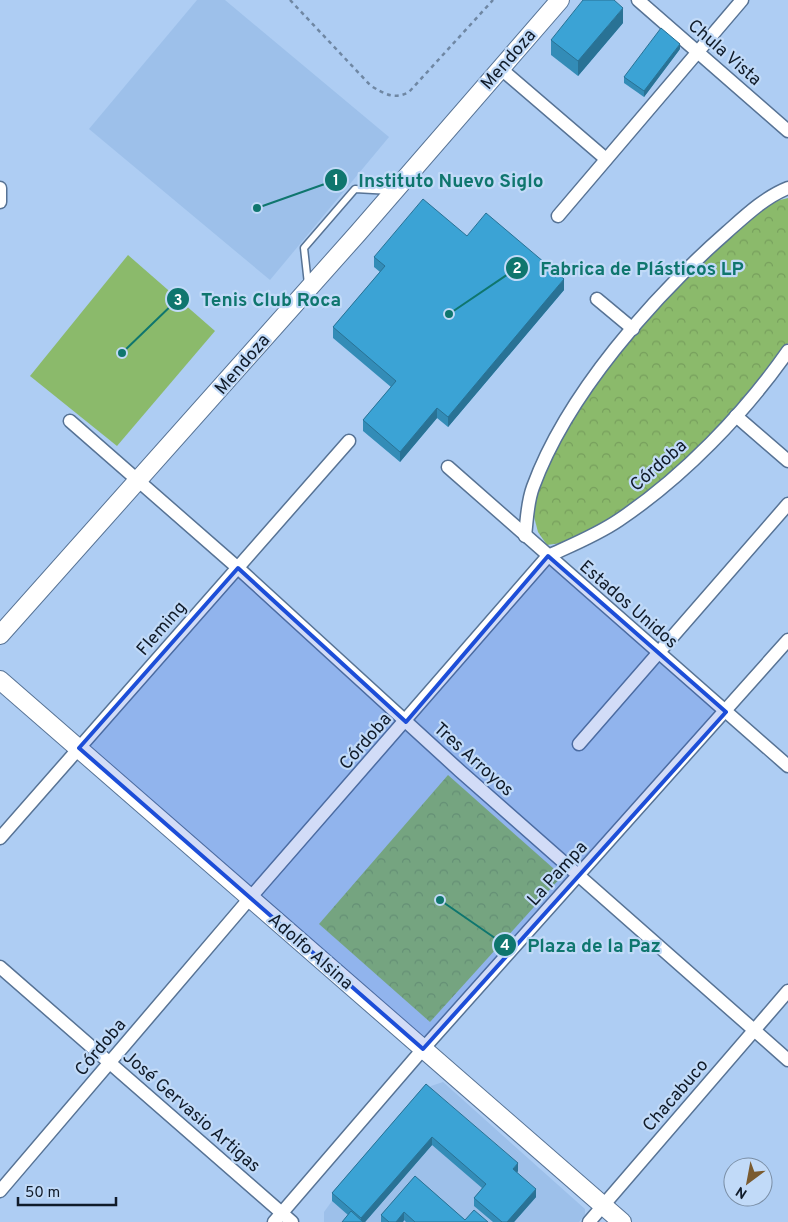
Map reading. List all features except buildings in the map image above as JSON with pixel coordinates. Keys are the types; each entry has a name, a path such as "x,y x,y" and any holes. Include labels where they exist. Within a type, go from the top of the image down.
{"main road":[{"name":"Mendoza","path":"0,635 139,481 560,0"},
{"name":"Adolfo Alsina","path":"0,680 622,1222"}],"street":[{"name":"Chula Vista","path":"638,0 788,131"},
{"path":"558,216 742,0"},
{"path":"500,68 606,159"},
{"path":"0,188 0,202"},
{"path":"525,536 532,489 552,445 583,393 657,300 702,254 750,212 778,192 788,188"},
{"path":"597,299 633,329"},
{"name":"Córdoba","path":"0,1191 250,898 406,722 548,556 598,533 619,520 704,449 736,416 788,351"},
{"path":"736,416 788,461"},
{"name":"Tres Arroyos","path":"70,421 238,568 406,722 788,1060"},
{"name":"Fleming","path":"0,838 348,442"},
{"name":"Estados Unidos","path":"448,467 788,766"},
{"path":"579,744 788,504"},
{"name":"La Pampa","path":"278,1217 424,1049 726,712 788,640"},
{"name":"José Gervasio Artigas","path":"0,967 110,1063 278,1217 292,1222"},
{"name":"Chacabuco","path":"589,1222 788,991"}],"lane":[{"path":"309,288 304,248 348,196 355,189 394,191"}],"path":[{"path":"290,0 372,86 388,95 401,96 409,92 493,0"}],"highlighted area":[{"path":"548,556 726,712 423,1049 79,748 238,568 406,722"}],"shaded area":[{"path":"197,0 225,0 389,137 270,280 89,129"},
{"path":"443,1082 585,1209 585,1215 579,1222 324,1222 324,1212 332,1201 431,1086"}],"green space":[{"path":"788,198 788,343 736,415 669,476 618,518 575,541 547,545 538,532 533,513 535,490 585,394 660,301 752,214 776,201"},
{"path":"128,255 215,331 117,446 30,376"},
{"path":"448,775 562,876 430,1022 319,924"}],"place":[{"name":"Instituto Nuevo Siglo","path":"257,208"},
{"name":"Fabrica de Plásticos LP","path":"449,314"},
{"name":"Tenis Club Roca","path":"122,353"},
{"name":"Plaza de la Paz","path":"440,900"}]}
